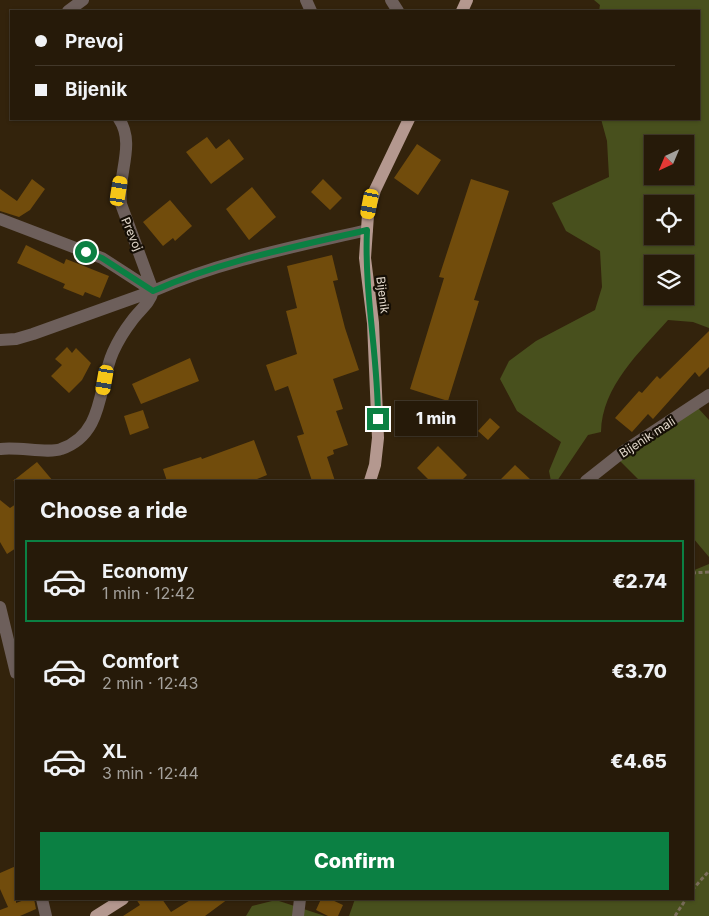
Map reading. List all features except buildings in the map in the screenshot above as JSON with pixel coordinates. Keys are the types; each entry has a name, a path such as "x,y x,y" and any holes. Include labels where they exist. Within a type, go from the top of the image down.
{"main road":[{"name":"Bijenik","path":"370,480 375,465 378,438 373,323 366,276 367,230 370,204 375,190 409,120"},
{"path":"96,916 121,900"}],"street":[{"path":"69,10 83,0"},
{"name":"Prevoj","path":"120,120 125,129 127,140 119,191 121,204 153,291"},
{"path":"0,219 102,258 153,291"},
{"path":"0,340 16,339 33,334 153,291 177,280 237,260 367,230"},
{"path":"0,448 60,450 86,432 97,414 108,364 114,350 131,321 151,299 153,291"},
{"name":"Bijenik mali","path":"587,480 624,451 709,395"},
{"path":"0,607 15,669"},
{"path":"42,900 46,916"},
{"path":"298,916 300,900"}],"path":[{"path":"694,573 709,572"},
{"path":"694,888 709,871"},
{"path":"675,916 685,900"}],"green space":[{"path":"594,0 709,0 709,328 693,322 668,320 635,357 615,385 603,415 601,432 588,435 558,480 551,480 549,471 561,442 517,411 500,379 509,361 536,341 595,310 602,287 600,251 566,231 552,203 609,177 607,141 601,120 700,120 700,10 599,10 600,5"},
{"path":"698,408 709,420 709,557 694,539 694,480 639,480 617,458"},
{"path":"709,564 709,916 349,916 355,900 694,900 694,570"},
{"path":"276,900 325,916 246,916 252,906"}],"route":[{"path":"86,252 102,258 153,291 177,280 237,260 367,230 367,285 373,323 378,419"}]}
